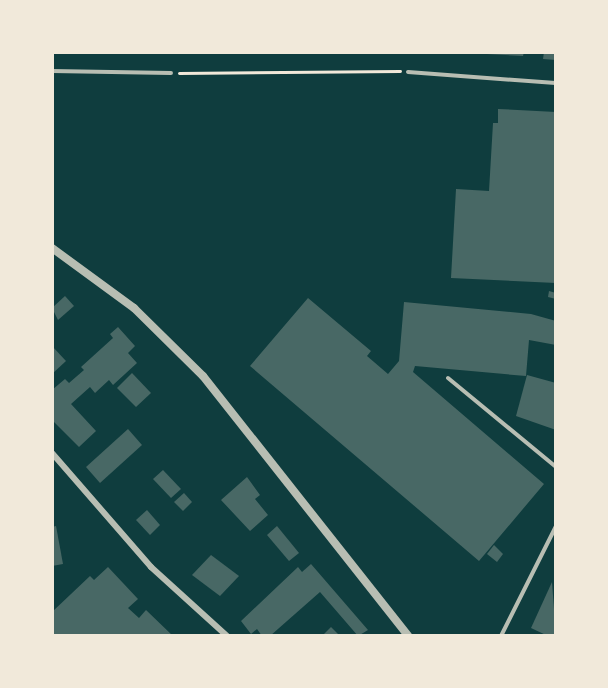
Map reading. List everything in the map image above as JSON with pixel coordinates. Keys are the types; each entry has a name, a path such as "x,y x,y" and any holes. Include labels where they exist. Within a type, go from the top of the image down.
{"street":[{"path":"52,248 134,308 203,376 408,636"},
{"path":"52,453 151,567 227,636"}],"lane":[{"path":"52,71 171,73"},
{"path":"408,72 555,83"},
{"path":"448,378 555,467"},
{"path":"501,636 553,537 555,526"}],"path":[{"path":"171,73 408,72"}],"building":[{"path":"449,52 524,52 523,56"},
{"path":"544,52 556,52 556,60 543,59"},
{"path":"498,109 556,112 556,283 451,278 456,189 489,191 493,123 498,123"},
{"path":"549,291 556,293 556,299 548,297"},
{"path":"65,296 74,306 58,320 52,308"},
{"path":"308,298 371,351 367,356 388,374 399,361 404,302 531,314 556,321 556,345 529,340 526,376 415,366 413,372 544,484 479,561 250,366"},
{"path":"118,327 135,346 128,353 137,363 113,385 109,380 95,393 90,387 71,404 96,431 79,447 52,420 52,390 65,379 69,383 84,370 81,367 113,338 110,334"},
{"path":"52,346 66,361 52,374"},
{"path":"132,373 151,393 136,407 117,388"},
{"path":"527,375 556,383 556,430 516,416"},
{"path":"128,429 142,445 100,483 86,467"},
{"path":"163,470 181,489 171,498 153,479"},
{"path":"247,477 260,495 255,499 268,515 250,531 221,500"},
{"path":"184,493 192,502 183,511 174,502"},
{"path":"147,510 160,525 150,535 136,520"},
{"path":"56,526 63,564 52,566 52,527"},
{"path":"277,526 299,553 289,561 267,535"},
{"path":"494,545 503,554 497,562 487,554"},
{"path":"211,555 239,576 220,596 192,575"},
{"path":"311,564 368,630 358,636 320,592 270,636 262,636 257,629 251,634 241,621 298,567 302,572"},
{"path":"108,567 138,599 128,608 139,618 146,610 173,636 52,636 52,612 90,576 94,580"},
{"path":"552,582 556,635 548,636 531,628"},
{"path":"331,627 340,636 322,636"}]}
